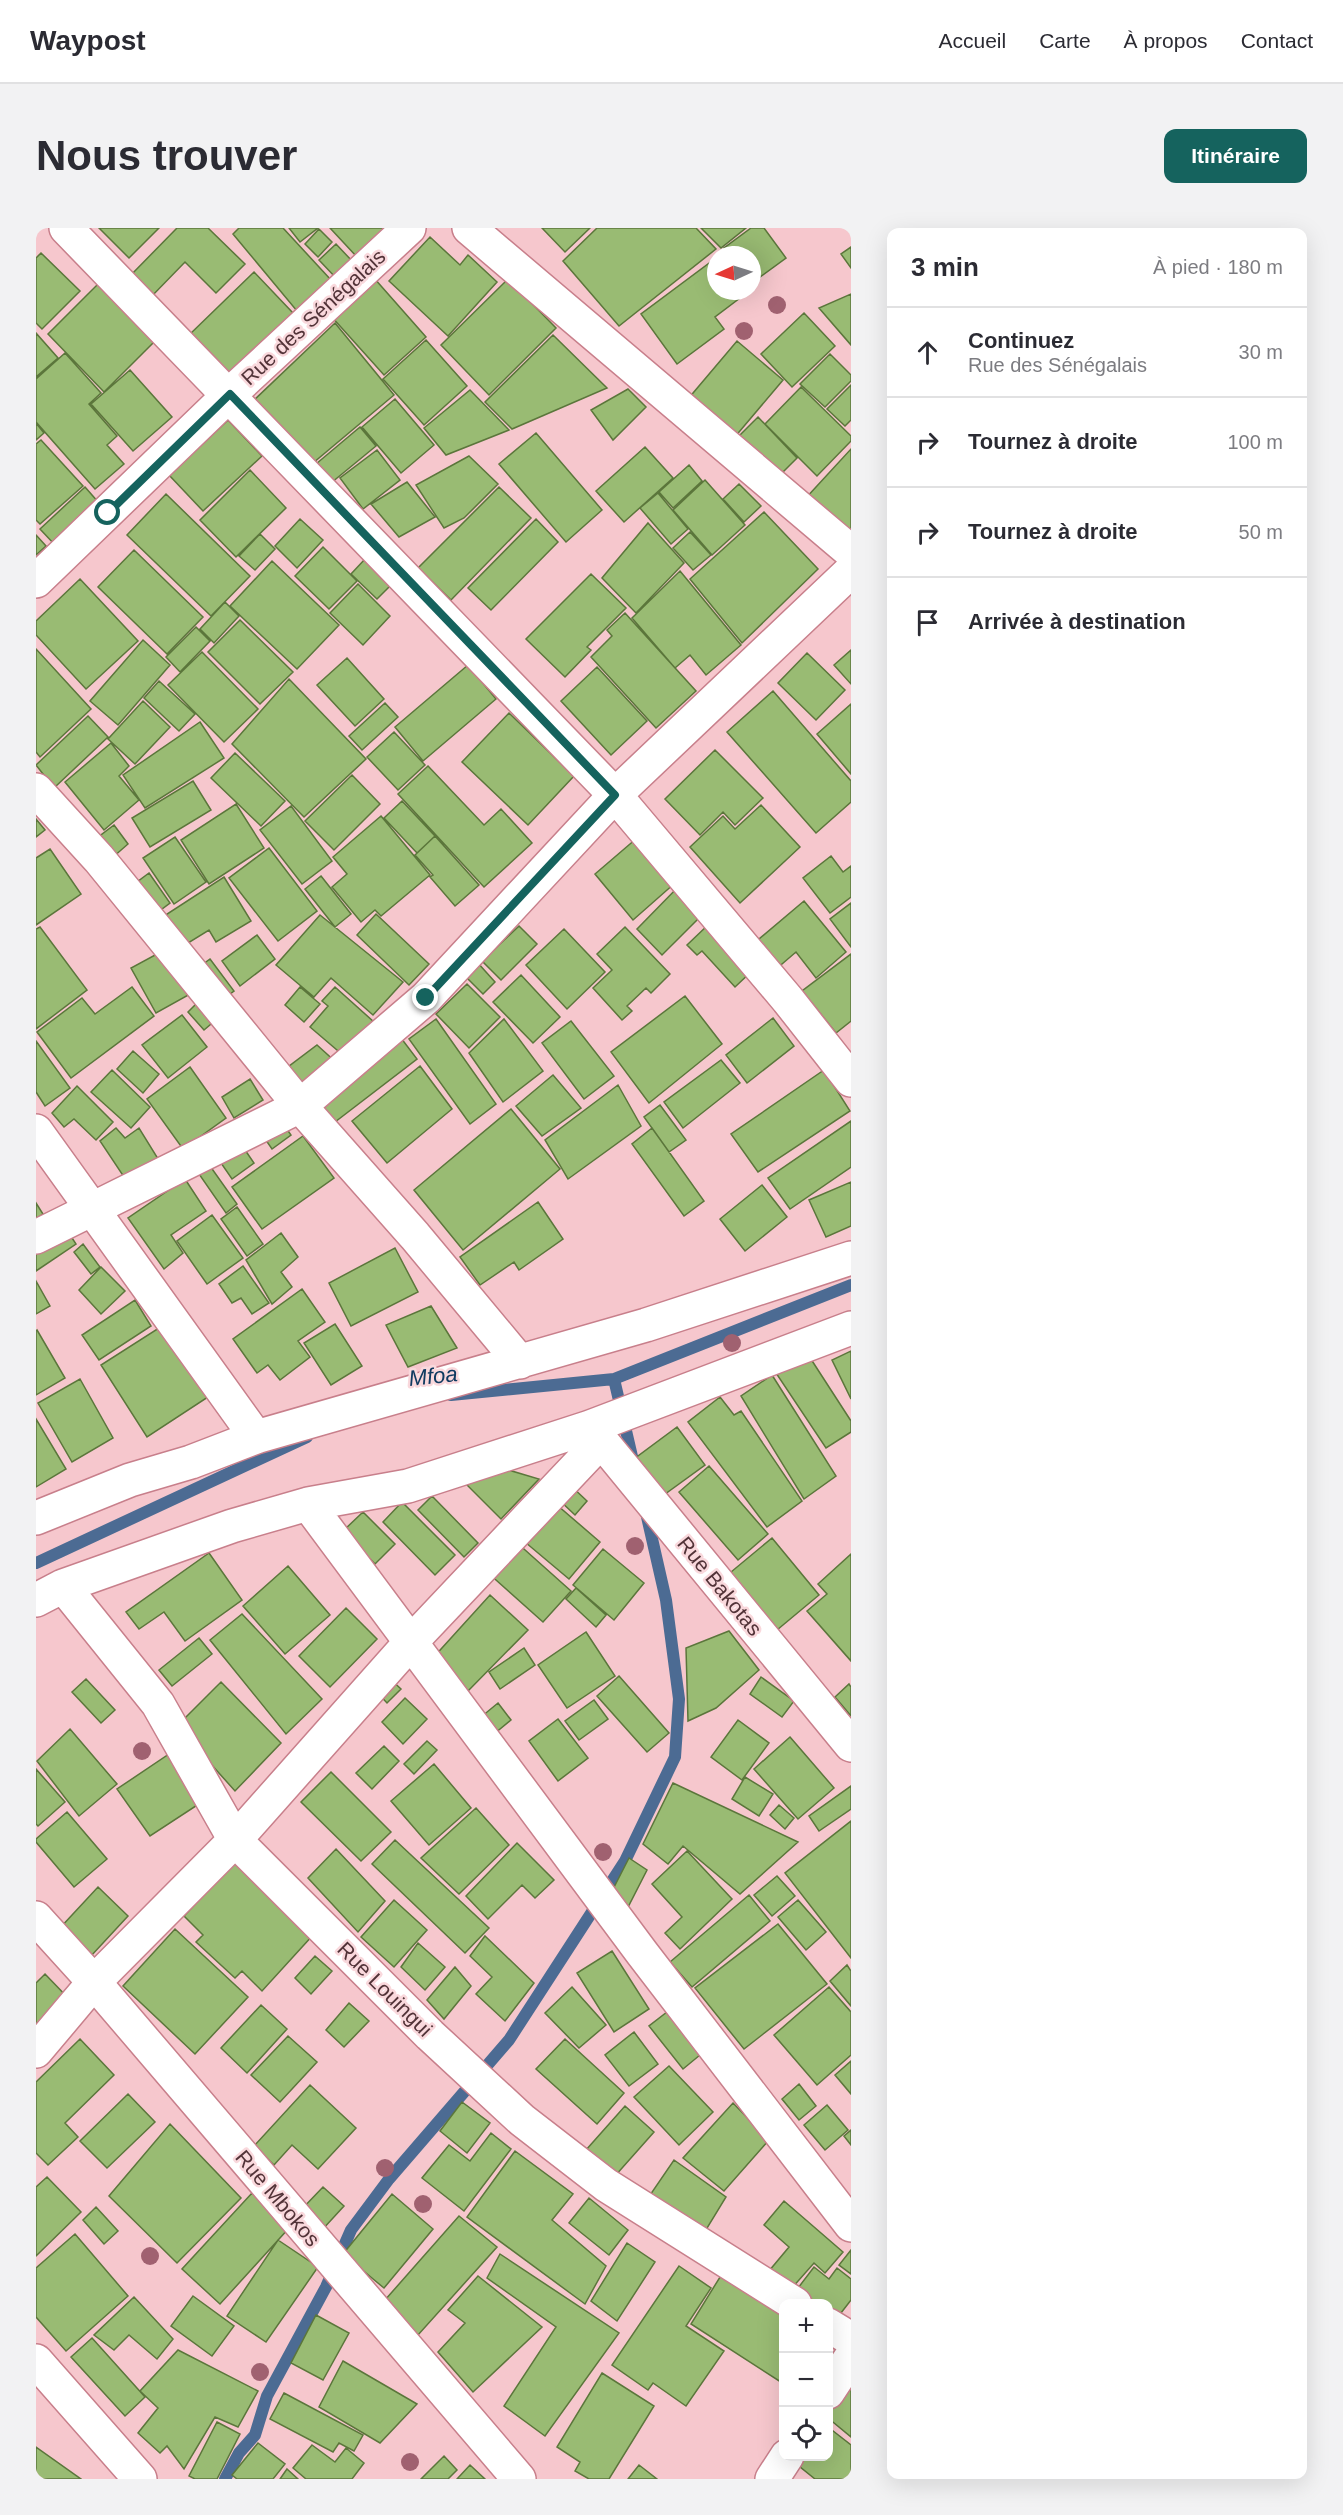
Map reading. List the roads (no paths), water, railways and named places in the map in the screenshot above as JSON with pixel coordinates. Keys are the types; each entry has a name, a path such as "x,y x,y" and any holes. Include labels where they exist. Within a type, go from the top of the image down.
{"street":[{"path":"66,228 230,394 615,795 788,1000 851,1080"},
{"name":"Rue des Sénégalais","path":"36,581 230,394 410,228"},
{"path":"469,228 851,552"},
{"path":"36,1237 300,1106 426,998 615,795 851,571"},
{"path":"36,790 99,859 300,1106 415,1236 520,1362"},
{"path":"36,1131 256,1437"},
{"path":"36,1518 130,1480 191,1462 256,1437 646,1325 851,1258"},
{"path":"50,1593 232,1526 308,1504 408,1486 595,1434 851,1328"},
{"path":"36,2051 94,1982 235,1839 595,1434"},
{"name":"Rue Bakotas","path":"595,1434 851,1745"},
{"path":"308,1504 642,1953 851,2225"},
{"name":"Rue Louingui","path":"50,1593 158,1704 235,1839 430,2035 522,2120 606,2185 787,2299"},
{"name":"Rue Mbokos","path":"36,1918 94,1982 519,2479"},
{"path":"833,2328 851,2339"},
{"path":"833,2384 851,2357"},
{"path":"36,2361 140,2479"},
{"path":"772,2479 784,2461"}],"waterway":[{"name":"Mfoa","path":"451,1395 614,1379 851,1285"},
{"path":"614,1379 634,1465"},
{"name":"Mfoa","path":"36,1563 307,1437"},
{"path":"225,2479 239,2453 255,2435 267,2396 326,2287 351,2230 389,2179 509,2040 625,1861 675,1757 679,1699 666,1600 645,1508"}]}
